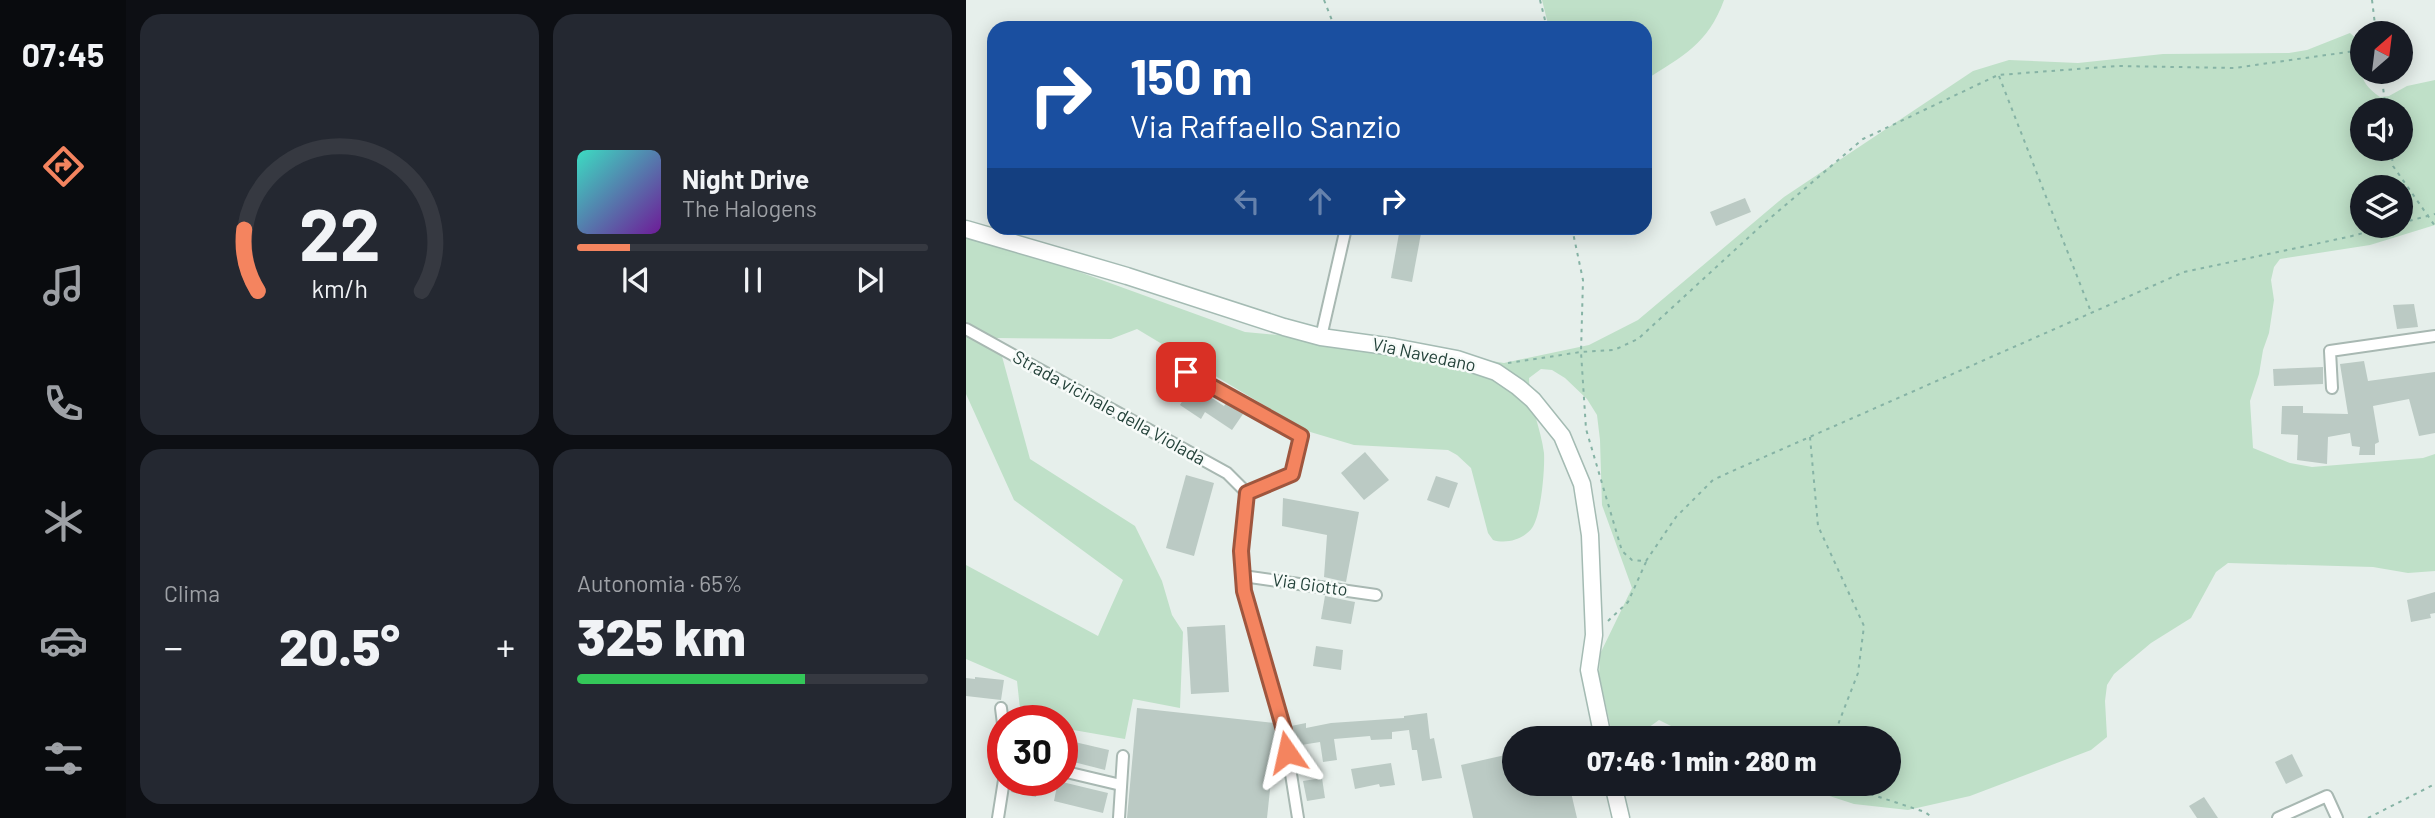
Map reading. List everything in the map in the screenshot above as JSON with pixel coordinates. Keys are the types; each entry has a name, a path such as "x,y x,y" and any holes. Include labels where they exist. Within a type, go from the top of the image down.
{"street":[{"name":"Via Navedano","path":"966,229 987,233"},
{"name":"Via Navedano","path":"994,235 1259,320 1321,337 1457,359 1496,372 1533,400 1562,436 1574,462 1588,509 1594,635 1589,670 1601,726"},
{"path":"1321,337 1344,235"},
{"name":"Strada vicinale della Violada","path":"966,330 1227,473 1247,493"},
{"path":"2332,388 2330,351 2435,336"},
{"path":"1186,372 1301,436 1292,474 1247,493 1241,551 1244,591 1284,730 1298,818"},
{"name":"Via Giotto","path":"1243,576 1376,595"},
{"path":"1119,818 1123,756"},
{"path":"1078,775 1121,785"},
{"path":"998,818 1001,796"},
{"path":"1616,796 1621,818"},
{"path":"2278,818 2327,796 2337,818"}],"path":[{"path":"1324,0 1332,21"},
{"path":"1540,0 1545,21"},
{"path":"2372,0 2375,21"},
{"path":"1496,372 1506,364 1581,352 1614,351 1638,339 1762,225 1863,139 1998,75 2117,65 2234,68 2350,52"},
{"path":"1998,75 2092,314"},
{"path":"2392,161 2435,226"},
{"path":"2413,219 2435,214"},
{"path":"1573,235 1583,280 1581,352 1586,429 1622,551 1632,560 1646,561"},
{"path":"1594,635 1628,602 1646,561 1676,517 1713,480 2183,272 2350,236"},
{"path":"1810,437 1818,526 1864,626 1858,673 1839,726"},
{"path":"2368,818 2435,784"},
{"path":"1876,796 1925,812 1933,818"}],"green space":[{"path":"1542,0 1724,0 1710,28 1693,48 1652,75 1652,21 1547,21"},
{"path":"2350,33 2350,84 2366,84 2380,97 2389,96 2407,86 2435,80 2435,225 2413,232 2413,175 2350,175 2350,238 2393,238 2370,245 2280,259 2274,267 2271,280 2274,300 2269,333 2250,401 2253,448 2290,463 2312,467 2423,458 2435,454 2435,571 2408,573 2373,567 2228,563 2216,572 2191,618 2151,643 2114,674 2107,685 2105,701 2107,737 2091,750 1970,796 1908,810 1854,804 1830,796 1901,796 1901,726 1671,726 1659,720 1651,726 1610,726 1599,674 1600,654 1632,588 1602,505 1597,415 1587,399 1565,378 1552,370 1541,369 1529,378 1544,453 1540,503 1535,522 1524,536 1498,541 1493,540 1488,533 1471,468 1457,455 1448,450 1354,445 1307,431 1137,329 1111,339 997,338 1030,459 1135,526 1162,581 1172,615 1183,632 1180,708 1133,699 1125,739 1078,731 1078,705 1020,705 1017,681 966,659 966,565 1098,636 1123,580 1014,500 966,394 966,238 1041,258 1245,332 1398,346 1504,363 1589,345 1638,320 1784,197 1973,71 2009,60 2078,63 2163,54 2289,53 2307,50"}],"building":[{"path":"1745,198 1751,212 1716,226 1710,212"},
{"path":"1399,235 1421,235 1412,282 1391,278"},
{"path":"2414,304 2418,327 2397,329 2393,305"},
{"path":"2364,361 2368,381 2435,372 2435,433 2419,436 2409,399 2373,406 2379,442 2375,444 2375,455 2359,455 2360,447 2352,446 2350,433 2328,437 2327,464 2297,460 2298,435 2281,434 2282,406 2303,406 2303,413 2348,414 2340,364"},
{"path":"2323,367 2323,384 2274,386 2273,369"},
{"path":"1192,385 1224,406 1226,403 1243,414 1232,430 1205,412 1201,419 1180,405"},
{"path":"1365,452 1389,480 1364,500 1341,473"},
{"path":"1186,475 1214,483 1194,556 1166,548"},
{"path":"1436,476 1458,483 1449,508 1427,500"},
{"path":"1283,498 1359,512 1346,582 1324,577 1327,535 1282,526"},
{"path":"2435,592 2435,613 2430,614 2431,618 2411,622 2407,600"},
{"path":"1325,596 1355,602 1351,624 1321,619"},
{"path":"1225,625 1229,692 1191,694 1187,627"},
{"path":"1316,646 1343,650 1341,670 1313,666"},
{"path":"966,678 1004,680 1001,700 966,696"},
{"path":"1137,708 1274,723 1276,733 1267,818 1127,818"},
{"path":"1427,713 1430,739 1434,738 1442,778 1422,781 1417,750 1412,750 1409,730 1392,732 1392,739 1371,740 1370,736 1334,739 1337,760 1323,762 1320,742 1295,746 1291,726 1306,723 1306,728 1331,723 1404,718"},
{"path":"1078,743 1109,750 1105,770 1078,763"},
{"path":"2292,754 2303,776 2286,784 2275,762"},
{"path":"1502,756 1502,796 1572,796 1577,818 1473,818 1461,765"},
{"path":"1391,763 1395,785 1380,787 1379,784 1355,789 1351,769"},
{"path":"1322,778 1325,798 1307,801 1303,781"},
{"path":"1078,786 1108,793 1103,813 1054,801 1055,796 1078,796"},
{"path":"2204,797 2218,818 2197,818 2189,806"}],"route":[{"path":"1186,372 1301,436 1292,474 1247,493 1241,551 1244,591 1284,730 1287,752"}]}
